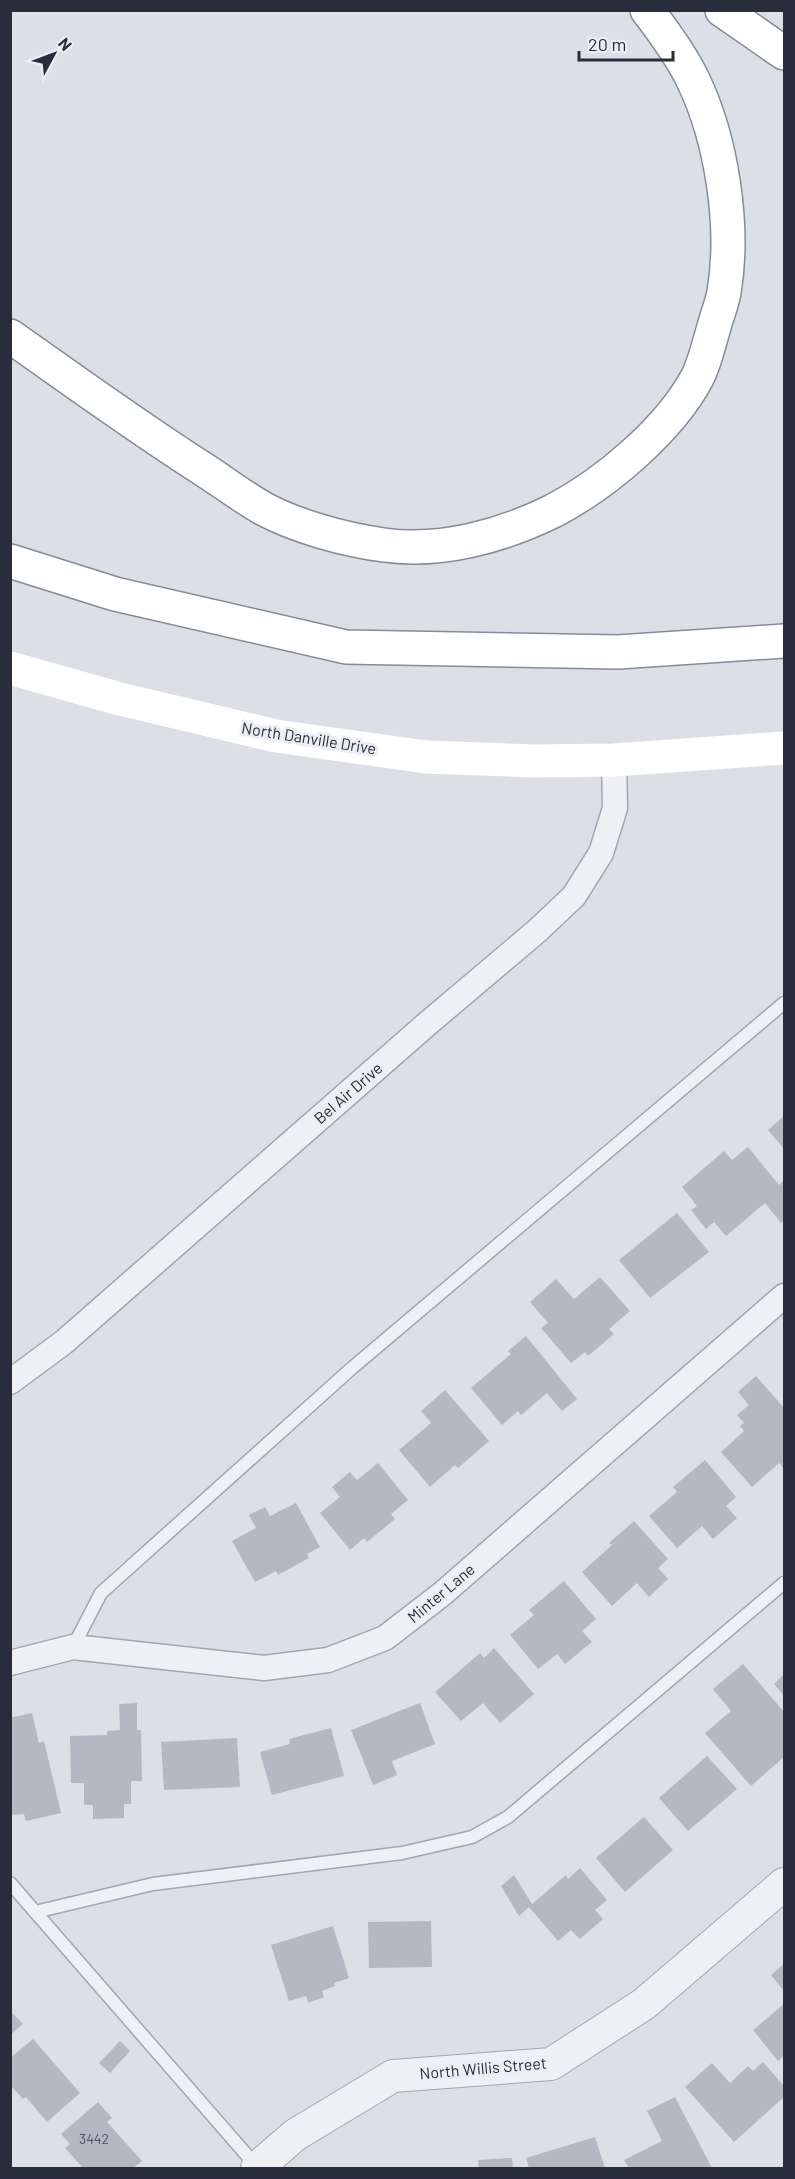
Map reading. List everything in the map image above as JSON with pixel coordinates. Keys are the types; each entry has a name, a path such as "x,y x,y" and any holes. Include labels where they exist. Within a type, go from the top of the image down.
{"main road":[{"path":"10,336 159,441 265,510 330,535 387,546 436,546 474,539 527,524 555,510 584,494 640,449 670,415 697,377 724,294 727,256 726,210 720,163 706,112 693,79 665,33 647,10"},
{"path":"722,10 784,53"},
{"path":"10,561 115,594 346,647 618,652 784,641"},
{"name":"North Danville Drive","path":"10,668 120,699 276,736 426,757 534,761 614,760 784,748"}],"street":[{"name":"Bel Air Drive","path":"10,1382 64,1342 418,1032 537,931 574,896 601,853 615,808 614,760"},
{"name":"Minter Lane","path":"10,1663 73,1647 264,1668 328,1660 385,1638 442,1594 784,1296"},
{"name":"North Willis Street","path":"258,2168 295,2135 393,2076 551,2064 644,2004 784,1884"}],"lane":[{"path":"73,1647 101,1593 352,1368 784,1003"},
{"path":"35,1912 153,1884 402,1853 472,1838 508,1817 784,1583"},
{"path":"10,1883 258,2168"}],"building":[{"path":"784,1116 784,1149 768,1130"},
{"path":"748,1147 779,1185 784,1180 784,1220 781,1223 765,1203 726,1236 714,1222 706,1229 691,1210 697,1206 682,1187 724,1151 732,1160"},
{"path":"677,1213 709,1252 650,1298 619,1260"},
{"path":"600,1277 630,1311 609,1329 614,1334 588,1356 585,1352 571,1363 541,1328 548,1323 530,1302 556,1279 574,1299"},
{"path":"526,1336 577,1399 562,1411 547,1393 521,1415 518,1411 502,1425 471,1388 511,1354 508,1351"},
{"path":"756,1376 784,1408 784,1469 779,1463 752,1487 721,1452 744,1431 740,1426 744,1423 737,1415 749,1405 738,1392"},
{"path":"445,1390 489,1441 458,1468 455,1465 430,1487 399,1450 431,1423 421,1411"},
{"path":"705,1460 736,1497 726,1506 737,1518 713,1539 702,1526 677,1548 649,1516 677,1492 673,1487"},
{"path":"378,1463 408,1500 391,1514 395,1519 367,1542 364,1538 350,1550 320,1513 340,1497 332,1487 350,1472 357,1480"},
{"path":"296,1503 320,1547 307,1554 309,1558 278,1575 276,1571 255,1582 232,1541 256,1528 249,1515 265,1507 270,1516"},
{"path":"634,1521 668,1559 658,1568 668,1579 649,1597 637,1583 612,1606 582,1572"},
{"path":"564,1581 596,1619 582,1631 592,1642 565,1664 557,1654 538,1669 510,1635 534,1615 529,1610"},
{"path":"494,1648 534,1694 500,1723 483,1703 461,1721 435,1692 480,1653 484,1658"},
{"path":"743,1664 784,1712 784,1757 751,1786 705,1733 731,1711 713,1689"},
{"path":"784,1674 784,1696 774,1684"},
{"path":"137,1703 137,1730 141,1730 142,1781 131,1781 131,1804 124,1804 124,1818 93,1819 93,1805 84,1805 84,1783 71,1783 70,1736 107,1735 107,1731 120,1730 119,1704"},
{"path":"420,1703 435,1744 392,1761 397,1775 373,1785 351,1730"},
{"path":"32,1713 39,1743 44,1741 61,1813 26,1821 24,1814 10,1815 10,1718"},
{"path":"331,1728 344,1776 272,1795 260,1752 290,1744 289,1739"},
{"path":"237,1738 240,1787 164,1790 161,1742"},
{"path":"707,1756 737,1789 688,1831 659,1798"},
{"path":"644,1817 673,1850 625,1892 596,1858"},
{"path":"580,1868 607,1900 595,1910 603,1919 580,1939 571,1930 558,1941 529,1907 519,1916 501,1886 514,1875 532,1904 566,1875 568,1879"},
{"path":"431,1921 432,1967 369,1968 368,1922"},
{"path":"333,1926 349,1978 334,1983 335,1986 322,1991 324,1997 308,2003 306,1996 289,2001 271,1945"},
{"path":"784,1964 784,1991 771,1975"},
{"path":"784,2004 784,2056 778,2061 753,2030"},
{"path":"10,2011 23,2024 10,2035"},
{"path":"33,2039 80,2093 47,2122 26,2097 23,2099 10,2085 10,2058"},
{"path":"120,2041 130,2051 110,2073 99,2063"},
{"path":"763,2062 784,2086 784,2097 734,2142 685,2087 712,2063 730,2083 748,2066 753,2071"},
{"path":"675,2097 712,2168 629,2168 624,2160 662,2141 647,2111"},
{"path":"98,2102 112,2118 107,2122 142,2161 133,2168 83,2168 65,2148 70,2144 61,2134"},
{"path":"595,2137 605,2168 529,2168 526,2158"},
{"path":"512,2158 513,2168 479,2168 478,2160"}]}
